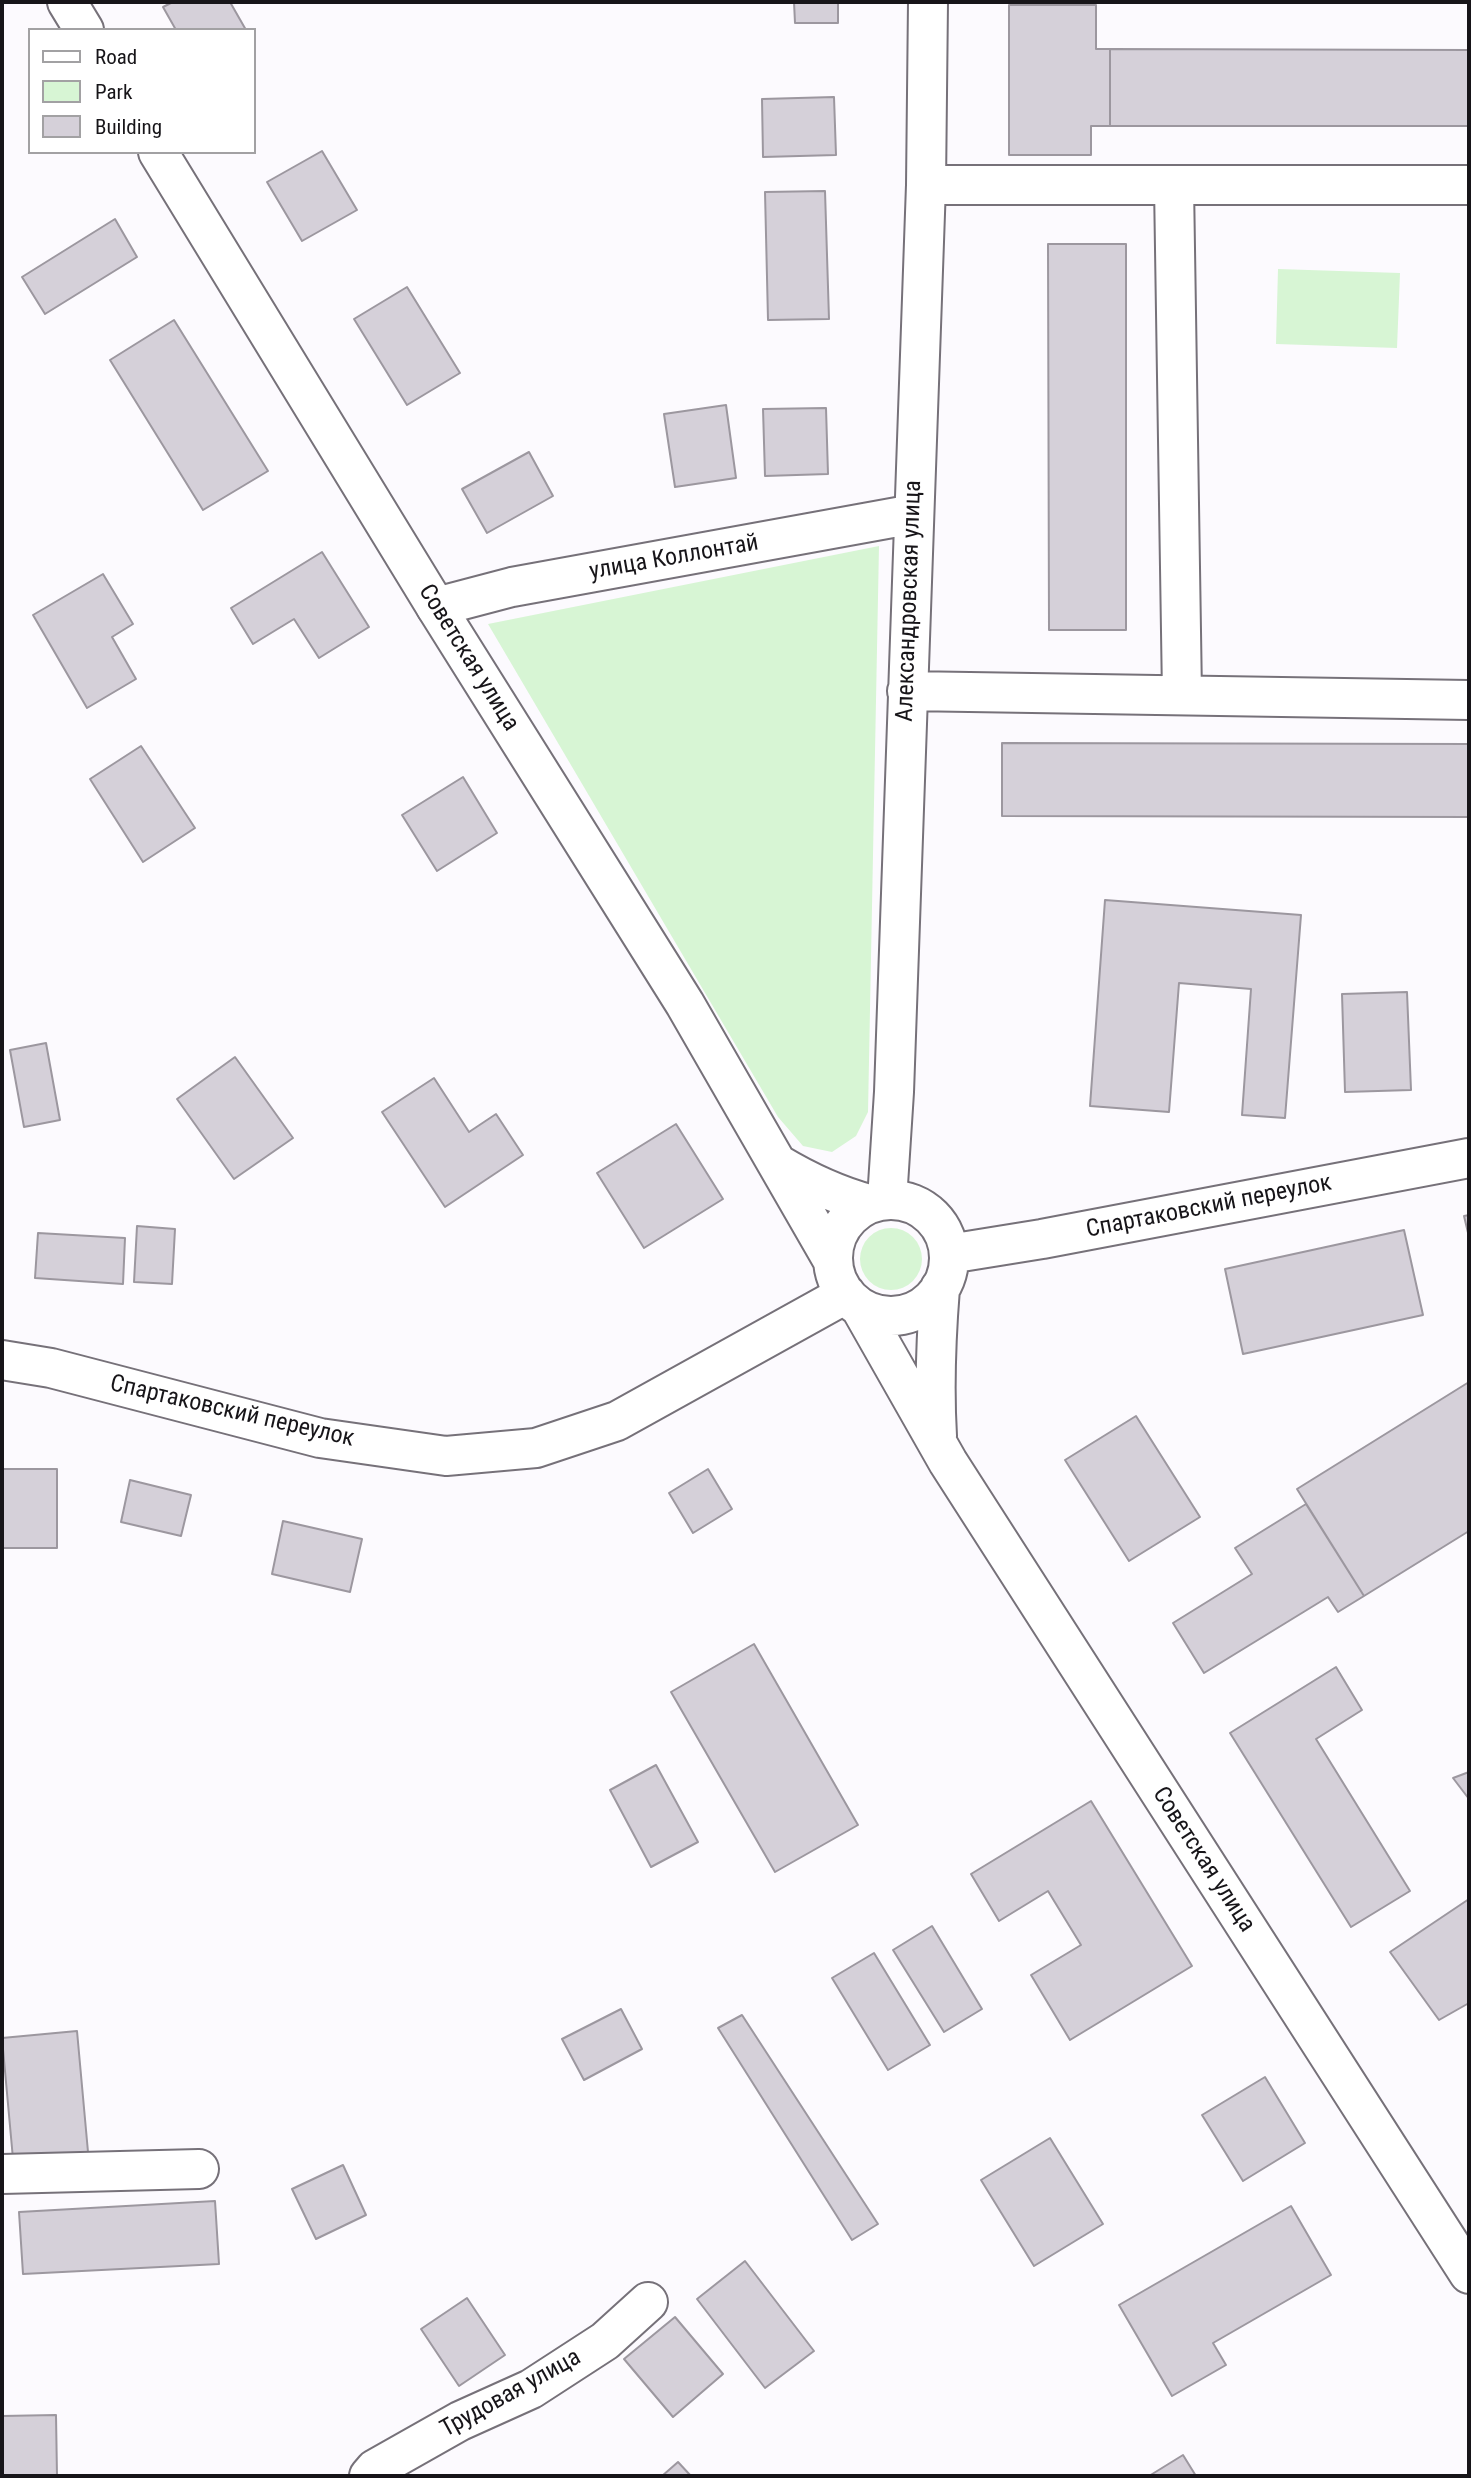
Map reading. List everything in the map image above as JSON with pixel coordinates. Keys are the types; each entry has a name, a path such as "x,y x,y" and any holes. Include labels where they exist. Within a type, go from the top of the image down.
{"main road":[{"path":"67,2 83,28"},
{"name":"Александровская улица","path":"878,1202 894,1092 926,185 928,2"},
{"name":"Советская улица","path":"159,154 436,607 685,1004 938,1445 1469,2274"},
{"path":"926,185 1469,185"},
{"path":"1174,185 1182,695"},
{"name":"улица Коллонтай","path":"436,607 512,587 914,514"},
{"path":"907,691 1469,700"},
{"name":"Спартаковский переулок","path":"945,1271 1055,1236 1469,1158"},
{"name":"Советская улица","path":"778,1164 837,1195 878,1202"},
{"path":"905,1201 936,1220 945,1236 945,1271 928,1302 913,1312 877,1314 847,1287 835,1243 842,1226 854,1213 878,1202 905,1201"},
{"name":"Советская улица","path":"938,1445 935,1340 945,1271"},
{"name":"Спартаковский переулок","path":"2,1360 51,1368 320,1438 446,1456 536,1448 617,1422 847,1287"},
{"path":"2,2174 199,2169"},
{"name":"Трудовая улица","path":"369,2476 375,2469 460,2421 531,2389 605,2342 648,2302"}],"green space":[{"path":"1278,269 1400,273 1397,348 1276,344"},
{"path":"879,546 868,1112 856,1136 832,1152 803,1146 778,1117 488,624"},
{"path":"885,1228 897,1228 913,1237 920,1247 920,1271 913,1281 897,1290 885,1290 874,1285 865,1276 860,1265 860,1253 865,1242 874,1233"}],"building":[{"path":"173,2 230,2 245,28 175,28 163,7"},
{"path":"794,2 838,2 838,23 795,23"},
{"path":"1009,5 1096,5 1096,49 1110,49 1110,126 1091,126 1091,155 1009,155"},
{"path":"1110,49 1469,50 1469,126 1110,126"},
{"path":"834,97 836,155 763,157 762,99"},
{"path":"322,151 357,210 302,241 267,182"},
{"path":"825,191 829,319 768,320 765,192"},
{"path":"115,219 137,257 45,314 22,277"},
{"path":"1048,244 1126,244 1126,630 1049,630"},
{"path":"407,287 460,373 407,405 354,319"},
{"path":"174,320 268,471 203,510 110,360"},
{"path":"726,405 736,478 675,487 664,414"},
{"path":"826,408 828,474 765,476 763,409"},
{"path":"529,452 553,496 487,533 462,489"},
{"path":"322,552 369,627 319,658 294,619 253,644 231,608"},
{"path":"103,574 133,624 112,637 136,679 87,708 33,615"},
{"path":"1002,743 1469,744 1469,817 1002,816"},
{"path":"141,746 195,828 143,862 90,779"},
{"path":"463,777 497,833 437,871 402,815"},
{"path":"1105,900 1301,915 1285,1118 1242,1115 1251,989 1179,983 1169,1112 1090,1106"},
{"path":"1407,992 1411,1090 1345,1092 1342,994"},
{"path":"46,1043 60,1120 24,1127 10,1050"},
{"path":"235,1057 293,1138 234,1179 177,1099"},
{"path":"434,1078 469,1132 496,1114 523,1155 445,1207 382,1112"},
{"path":"676,1124 723,1199 644,1248 597,1173"},
{"path":"1469,1215 1469,1237 1464,1216"},
{"path":"137,1226 175,1229 172,1284 134,1282"},
{"path":"1404,1230 1423,1315 1243,1354 1225,1269"},
{"path":"38,1233 125,1238 123,1284 35,1278"},
{"path":"1469,1382 1469,1531 1364,1596 1297,1489"},
{"path":"1136,1416 1200,1517 1129,1561 1065,1460"},
{"path":"2,1469 57,1469 57,1548 2,1548"},
{"path":"708,1469 732,1509 693,1533 669,1493"},
{"path":"130,1480 191,1495 181,1536 121,1522"},
{"path":"1306,1504 1364,1596 1338,1612 1328,1597 1204,1673 1173,1623 1252,1574 1235,1548"},
{"path":"283,1521 362,1539 350,1592 272,1574"},
{"path":"754,1644 858,1825 775,1872 671,1692"},
{"path":"1336,1667 1362,1710 1316,1739 1410,1891 1351,1927 1230,1733"},
{"path":"656,1765 698,1842 651,1867 610,1790"},
{"path":"1469,1772 1469,1799 1453,1778"},
{"path":"1091,1801 1192,1966 1070,2040 1031,1975 1081,1945 1048,1891 999,1921 971,1874"},
{"path":"1469,1899 1469,2003 1439,2020 1390,1952"},
{"path":"932,1926 982,2009 944,2032 893,1950"},
{"path":"874,1953 930,2045 888,2070 832,1978"},
{"path":"621,2009 642,2049 584,2080 562,2039"},
{"path":"742,2015 878,2224 852,2240 718,2028"},
{"path":"77,2031 88,2152 13,2159 2,2038"},
{"path":"1265,2077 1305,2143 1243,2181 1202,2115"},
{"path":"1050,2138 1103,2224 1034,2266 981,2180"},
{"path":"343,2165 366,2215 316,2239 292,2189"},
{"path":"215,2201 219,2264 23,2274 19,2212"},
{"path":"1291,2206 1331,2275 1213,2343 1226,2365 1172,2396 1119,2305"},
{"path":"745,2261 814,2351 765,2388 697,2299"},
{"path":"467,2298 505,2355 459,2386 421,2329"},
{"path":"675,2317 723,2374 673,2417 624,2359"},
{"path":"56,2415 57,2476 2,2476 2,2416"},
{"path":"1183,2455 1196,2476 1149,2476"},
{"path":"678,2462 691,2476 662,2476"}]}
